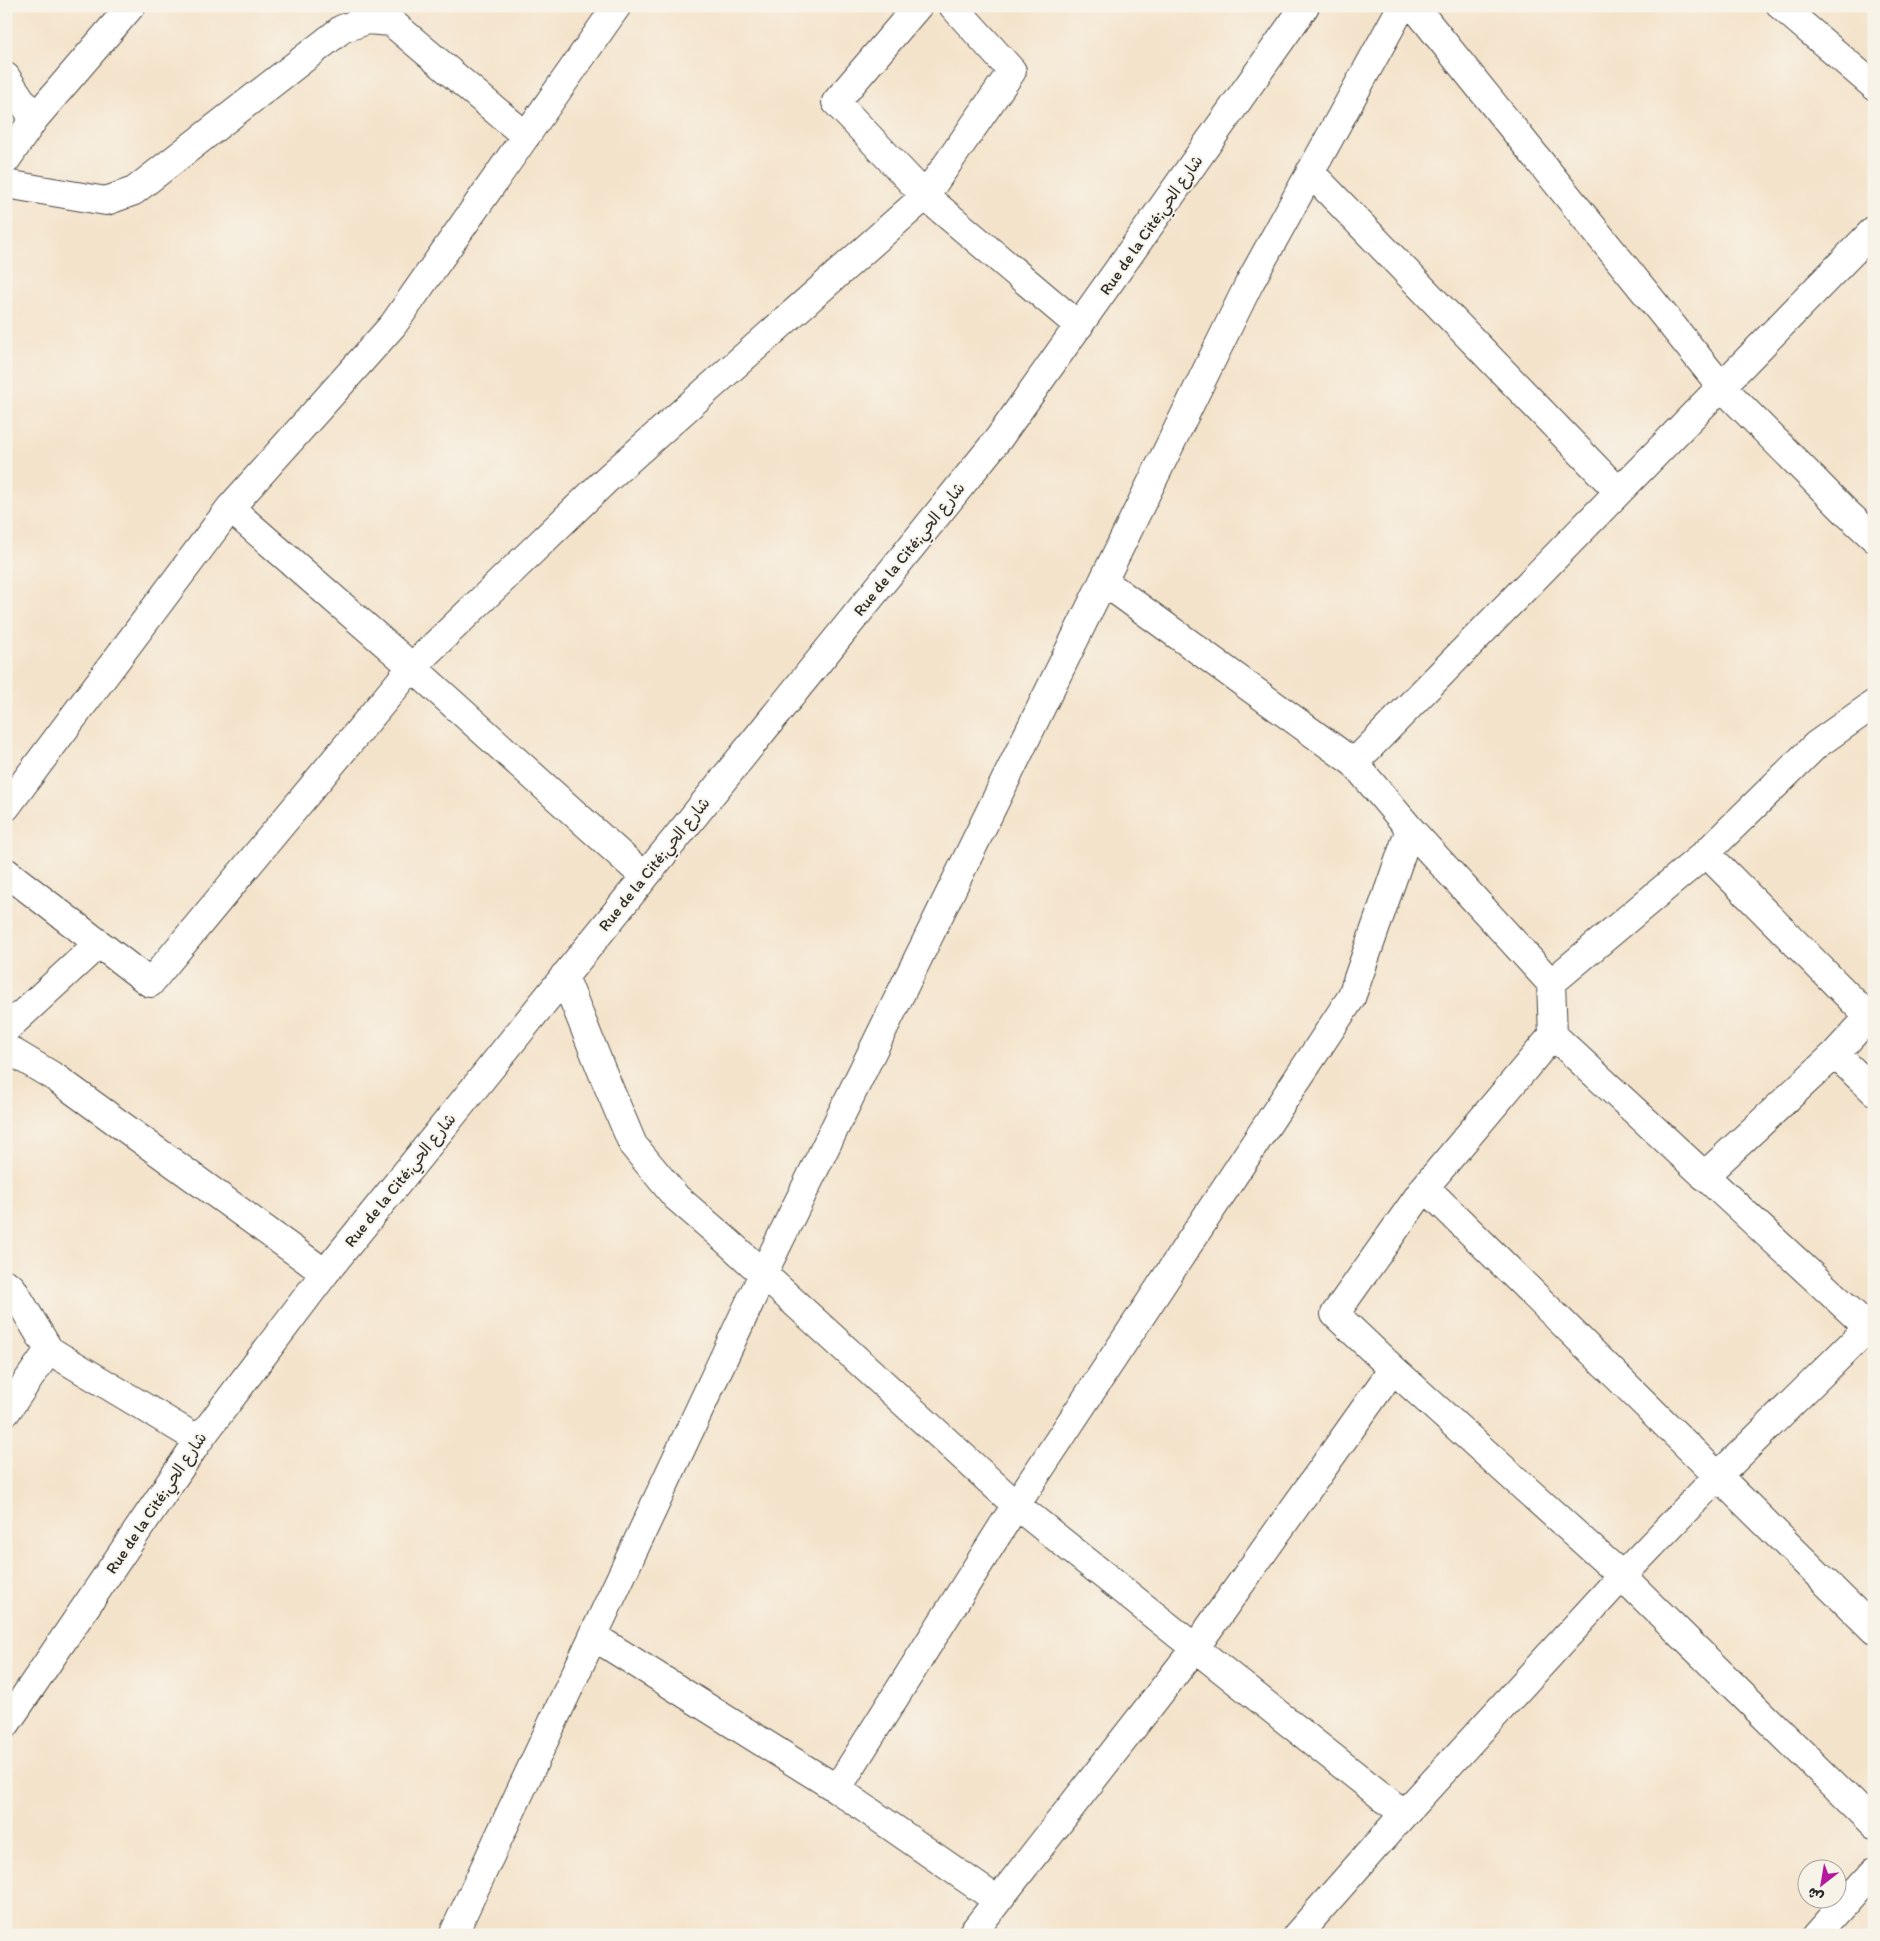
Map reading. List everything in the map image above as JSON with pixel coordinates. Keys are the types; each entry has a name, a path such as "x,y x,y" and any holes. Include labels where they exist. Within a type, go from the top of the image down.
{"street":[{"path":"6,160 34,119 131,6"},
{"path":"6,807 230,508 392,326 617,6"},
{"path":"918,6 836,102 925,196 1079,326"},
{"path":"6,872 150,983 412,667 606,480 925,196 1012,71 953,6"},
{"name":"Rue de la Cité;شارع الحي","path":"6,1724 198,1440 325,1273 999,438 1305,6"},
{"path":"453,1935 763,1274 1249,284 1402,6"},
{"path":"1414,6 1721,386 1874,538"},
{"path":"1781,6 1874,86"},
{"path":"6,184 106,201 134,191 342,29 367,20 391,22 526,136"},
{"path":"6,77 34,119"},
{"path":"1310,172 1618,491"},
{"path":"1354,763 1874,230"},
{"path":"230,508 412,667 644,876"},
{"path":"1103,581 1354,763 1410,829 1551,983 1553,1035 1425,1187 1335,1314 1393,1370 1622,1576 1874,1824"},
{"path":"1551,983 1706,853 1816,745 1874,704"},
{"path":"837,1789 1016,1505 1351,998 1410,829"},
{"path":"1704,1176 1834,1054 1871,1016 1706,853"},
{"path":"6,1029 98,944"},
{"path":"564,976 633,1145 676,1197 1016,1505 1404,1814"},
{"path":"1297,1935 1404,1814 1622,1576 1717,1477 1871,1331 1553,1035"},
{"path":"6,1048 56,1078 325,1273"},
{"path":"1834,1054 1874,1091"},
{"path":"1425,1187 1874,1630"},
{"path":"6,1284 12,1288 49,1350 198,1440"},
{"path":"6,1412 49,1350"},
{"path":"971,1935 1195,1648 1393,1370"},
{"path":"593,1636 837,1789 997,1900"},
{"path":"1817,1935 1874,1870"}]}
